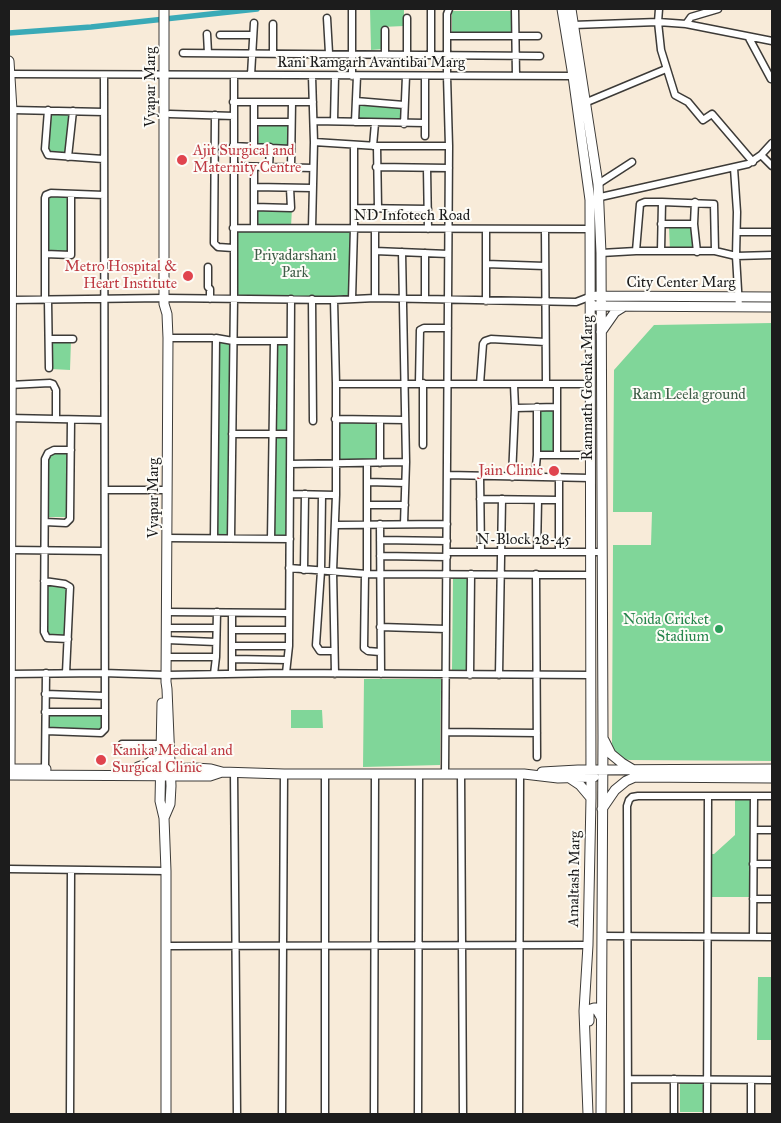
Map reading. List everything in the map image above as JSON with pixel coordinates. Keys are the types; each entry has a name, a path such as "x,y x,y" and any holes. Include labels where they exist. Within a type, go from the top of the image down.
{"street":[{"path":"352,9 352,54 356,101 355,122"},
{"path":"430,54 431,9"},
{"path":"445,774 449,168 447,14 449,9"},
{"path":"516,9 516,76"},
{"name":"Ramnath Goenka Marg","path":"562,9 590,200 591,773"},
{"name":"Ramnath Goenka Marg","path":"571,9 599,197 601,253 602,773"},
{"path":"659,9 658,22 661,50 675,95 688,102 704,120 712,114 753,162"},
{"path":"686,24 691,17 718,9"},
{"name":"Vyapar Marg","path":"167,10 167,298"},
{"path":"327,18 329,53"},
{"path":"407,18 407,54"},
{"path":"573,25 658,22 686,24 771,43"},
{"path":"251,76 254,23"},
{"path":"273,24 273,53"},
{"path":"385,30 385,54"},
{"path":"207,34 208,53"},
{"path":"220,35 253,35"},
{"path":"448,36 538,36"},
{"path":"748,38 771,79"},
{"path":"183,53 252,52 540,56"},
{"path":"9,61 12,110 9,772"},
{"path":"586,102 666,69"},
{"name":"Rani Ramgarh Avantibai Marg","path":"10,74 573,76"},
{"path":"46,731 101,733 105,729 104,75"},
{"name":"Vyapar Marg","path":"167,75 170,114 167,298 164,308 167,314 168,338 167,657 164,750 167,775"},
{"path":"232,538 234,76"},
{"path":"312,76 314,121 312,228"},
{"path":"334,121 335,76"},
{"path":"404,124 406,76"},
{"path":"425,136 426,76"},
{"path":"356,101 404,105"},
{"path":"234,102 313,102"},
{"path":"291,167 292,102"},
{"path":"254,103 254,147"},
{"path":"12,110 104,112"},
{"path":"48,110 46,153 50,156 103,159"},
{"path":"68,157 73,111"},
{"path":"170,114 234,116"},
{"path":"215,115 214,243 218,247 233,248"},
{"path":"314,121 426,123"},
{"path":"255,122 291,122"},
{"path":"375,123 378,208"},
{"path":"314,142 375,146 449,146"},
{"path":"590,200 734,168 753,162 772,143"},
{"path":"352,299 354,145"},
{"path":"234,146 290,149"},
{"path":"269,167 270,148"},
{"path":"761,155 772,166"},
{"path":"598,184 632,162"},
{"path":"234,166 313,168"},
{"path":"254,167 254,228"},
{"path":"376,167 449,168"},
{"path":"427,168 428,229"},
{"path":"734,168 738,232 736,256 740,297 739,307"},
{"path":"254,187 312,188"},
{"path":"254,207 291,208 290,188"},
{"path":"50,368 45,254 46,195 104,195"},
{"path":"45,254 71,255 71,195"},
{"path":"636,251 640,204 645,202 695,202 712,203 715,205 715,251"},
{"path":"661,252 662,202"},
{"path":"695,202 694,224 697,252"},
{"path":"354,208 428,209"},
{"path":"661,224 694,224"},
{"name":"ND Infotech Road","path":"233,228 590,229"},
{"path":"375,298 376,228"},
{"path":"486,229 486,301"},
{"path":"545,229 546,384"},
{"path":"738,232 772,232"},
{"path":"375,251 448,254"},
{"path":"601,253 715,251 736,256 772,255"},
{"path":"402,252 406,462 404,524"},
{"path":"425,253 425,299"},
{"path":"486,264 545,266"},
{"path":"208,267 210,299"},
{"path":"601,278 619,296"},
{"name":"City Center Marg","path":"589,302 601,296 772,297"},
{"path":"10,300 167,298 334,300 375,298 589,302"},
{"path":"286,673 289,646 291,299"},
{"path":"312,300 313,421"},
{"path":"334,300 336,384 336,495 333,571 335,674"},
{"name":"City Center Marg","path":"589,302 601,306 772,307"},
{"path":"601,332 615,312 624,306"},
{"path":"424,445 420,330 424,328 448,328"},
{"path":"168,338 212,338"},
{"path":"214,538 216,338 233,341 290,341"},
{"path":"49,339 73,339"},
{"path":"480,384 485,341 491,339 545,342"},
{"path":"271,539 274,341"},
{"path":"10,385 53,384 56,390 56,419"},
{"path":"336,384 590,384"},
{"path":"512,477 515,408 514,384"},
{"path":"556,455 557,384"},
{"path":"535,477 537,407"},
{"path":"515,408 557,407"},
{"path":"10,418 104,420"},
{"path":"336,419 405,420"},
{"path":"45,522 66,523 70,519 71,420"},
{"path":"380,420 380,463"},
{"path":"232,434 290,434"},
{"path":"68,639 50,638 45,636 44,632 46,455 54,450 71,450"},
{"path":"537,455 590,455"},
{"path":"290,464 406,462"},
{"path":"367,463 368,524 363,645 366,650 380,652"},
{"path":"447,476 590,478"},
{"path":"480,476 480,552"},
{"path":"559,477 559,552"},
{"path":"368,482 405,483"},
{"path":"105,490 167,490"},
{"path":"290,494 336,495"},
{"path":"304,494 304,570"},
{"path":"322,495 321,571 316,645 320,651 334,651"},
{"path":"480,499 559,500"},
{"path":"499,675 502,499"},
{"path":"538,500 538,552"},
{"path":"367,506 405,505"},
{"path":"380,524 380,674"},
{"path":"335,525 447,524"},
{"path":"167,538 290,539"},
{"path":"380,540 447,541"},
{"path":"11,550 104,551"},
{"name":"N-Block 28-45","path":"380,556 480,552 602,552"},
{"path":"289,568 366,574 590,575"},
{"path":"470,674 471,574"},
{"path":"536,574 537,758"},
{"path":"44,581 65,584 70,587 66,673"},
{"path":"167,612 289,614"},
{"path":"214,674 217,612"},
{"path":"232,613 232,674"},
{"path":"380,627 446,629"},
{"path":"167,628 216,628"},
{"path":"232,630 289,630"},
{"path":"167,640 216,642"},
{"path":"233,646 289,646"},
{"path":"167,657 216,657"},
{"path":"233,658 287,660"},
{"path":"46,673 46,769"},
{"path":"9,674 104,673 166,678 214,674 286,673 590,675"},
{"path":"45,694 104,696"},
{"path":"45,712 105,712"},
{"path":"446,732 537,733"},
{"path":"602,738 611,754 633,769"},
{"path":"122,744 164,750 184,772"},
{"path":"134,773 164,750"},
{"path":"574,770 588,757 591,751"},
{"path":"9,772 46,769 167,775 211,769 222,772 284,774 522,774 574,770 602,773 633,769 772,769"},
{"path":"9,772 134,773 152,783 160,792"},
{"path":"167,775 184,772"},
{"path":"234,772 237,1114"},
{"path":"522,774 568,778 591,773"},
{"name":"Amaltash Marg","path":"588,1114 585,990 588,945 591,773"},
{"name":"Amaltash Marg","path":"601,1114 604,1079 601,1017 602,773"},
{"path":"282,1114 284,774"},
{"path":"325,774 326,1114"},
{"path":"374,1114 375,774"},
{"path":"418,1114 419,774"},
{"path":"462,774 463,1114"},
{"path":"519,1114 522,774"},
{"path":"166,1114 166,871 164,818 160,805 160,792 167,775"},
{"path":"164,818 170,804 167,775"},
{"path":"602,809 616,790 626,781 635,777 772,778"},
{"path":"568,778 580,786 591,798"},
{"path":"628,1114 627,806 629,800 632,797 638,796 772,796"},
{"path":"707,1112 708,796"},
{"path":"753,937 754,796"},
{"path":"754,830 772,830"},
{"path":"753,864 772,864"},
{"path":"9,869 166,871"},
{"path":"70,1114 71,870"},
{"path":"753,899 772,899"},
{"path":"602,936 772,937"},
{"path":"166,946 588,945"},
{"path":"585,990 587,994 594,998 598,997 601,989"},
{"name":"Amaltash Marg","path":"585,1028 589,1022 591,1009 596,1008 601,1017"},
{"path":"628,1080 772,1080"},
{"path":"674,1080 674,1113"},
{"path":"751,1114 752,1080"}],"green space":[{"path":"370,9 404,9 404,26 382,27 383,49 371,50"},
{"path":"452,11 513,11 513,34 452,34"},
{"path":"360,103 407,104 406,122 359,121"},
{"path":"50,113 70,113 70,154 49,154"},
{"path":"259,124 292,124 292,145 258,145"},
{"path":"48,196 69,196 69,253 47,252"},
{"path":"258,208 292,208 291,227 258,227"},
{"path":"696,226 696,250 670,251 669,227"},
{"name":"Priyadarshani Park","path":"237,232 353,232 350,297 237,296"},
{"name":"Ram Leela ground","path":"772,323 772,761 622,759 616,753 612,744 613,545 651,545 652,512 613,512 614,370 654,325"},
{"path":"52,339 71,340 70,370 51,369"},
{"path":"218,343 231,343 230,536 217,536"},
{"path":"275,343 289,343 288,431 275,431"},
{"path":"539,410 555,410 555,453 539,453"},
{"path":"339,422 377,423 377,461 339,460"},
{"path":"275,437 288,437 288,536 274,536"},
{"path":"48,454 68,454 68,517 48,517"},
{"path":"453,577 468,577 467,670 452,670"},
{"path":"48,585 67,586 66,636 47,636"},
{"path":"364,679 441,679 440,765 363,767"},
{"path":"291,710 322,710 323,728 291,728"},
{"path":"48,714 101,714 101,730 47,730"},
{"path":"735,800 751,800 750,897 711,897 711,854 714,854 735,835"},
{"path":"758,977 772,977 772,1040 757,1040"},
{"path":"704,1083 705,1112 680,1112 680,1084"}],"waterway":[{"path":"9,33 91,27 257,9"}],"place":[{"name":"Ajit Surgical and Maternity Centre","path":"182,160"},
{"name":"Metro Hospital & Heart Institute","path":"188,276"},
{"name":"Jain Clinic","path":"554,471"},
{"name":"Noida Cricket Stadium","path":"719,629"},
{"name":"Kanika Medical and Surgical Clinic","path":"101,760"}]}
